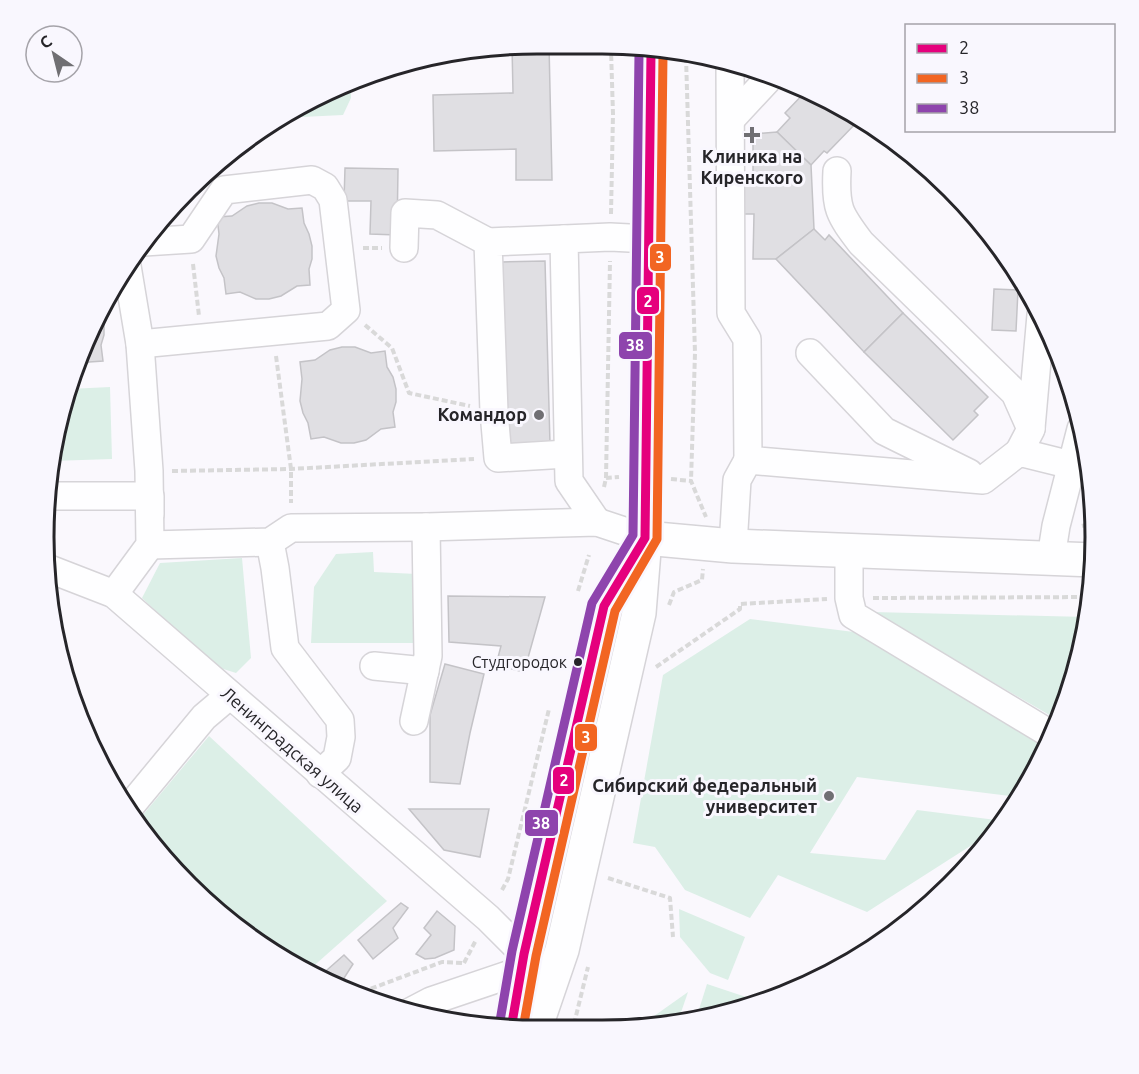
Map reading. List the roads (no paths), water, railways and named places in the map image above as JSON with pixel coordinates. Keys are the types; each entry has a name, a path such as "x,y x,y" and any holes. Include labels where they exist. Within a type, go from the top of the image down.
{"main road":[{"path":"538,1020 562,951 636,625 645,538 651,57"},
{"path":"645,538 733,546 1084,560"},
{"path":"513,1019 522,962 604,606 645,538"}],"street":[{"path":"730,71 731,313 747,339 748,460 737,480 733,546"},
{"path":"731,119 765,83"},
{"path":"837,171 836,198 845,221 861,243 1015,393 1025,441"},
{"path":"140,344 327,326 346,309 333,200 325,187 312,180 224,190 191,239 155,241"},
{"path":"404,248 405,213 437,215 488,242 610,237 649,238"},
{"path":"564,239 568,481 597,522"},
{"path":"488,242 494,412 498,458 567,454"},
{"path":"114,594 150,546 149,484 140,344 129,279"},
{"path":"748,460 983,480 1025,441 1039,332"},
{"path":"810,353 884,431 983,480"},
{"path":"1025,441 1071,465"},
{"path":"1051,558 1056,526 1076,446"},
{"path":"56,495 149,484"},
{"path":"150,546 281,535 426,527 597,522 645,538"},
{"path":"414,721 428,656 426,527"},
{"path":"281,535 285,648 340,720 341,737 337,758 320,774"},
{"path":"849,550 849,598 853,615 1044,730"},
{"name":"Ленинградская улица","path":"55,571 114,594 488,918 522,962"},
{"path":"374,666 425,671"},
{"path":"133,802 204,717 230,695"},
{"path":"421,1006 522,962"}],"place":[{"name":"Клиника на Киренского","path":"752,135"},
{"name":"Командор","path":"539,415"},
{"name":"Студгородок","path":"578,662"},
{"name":"Сибирский федеральный университет","path":"829,796"}]}
